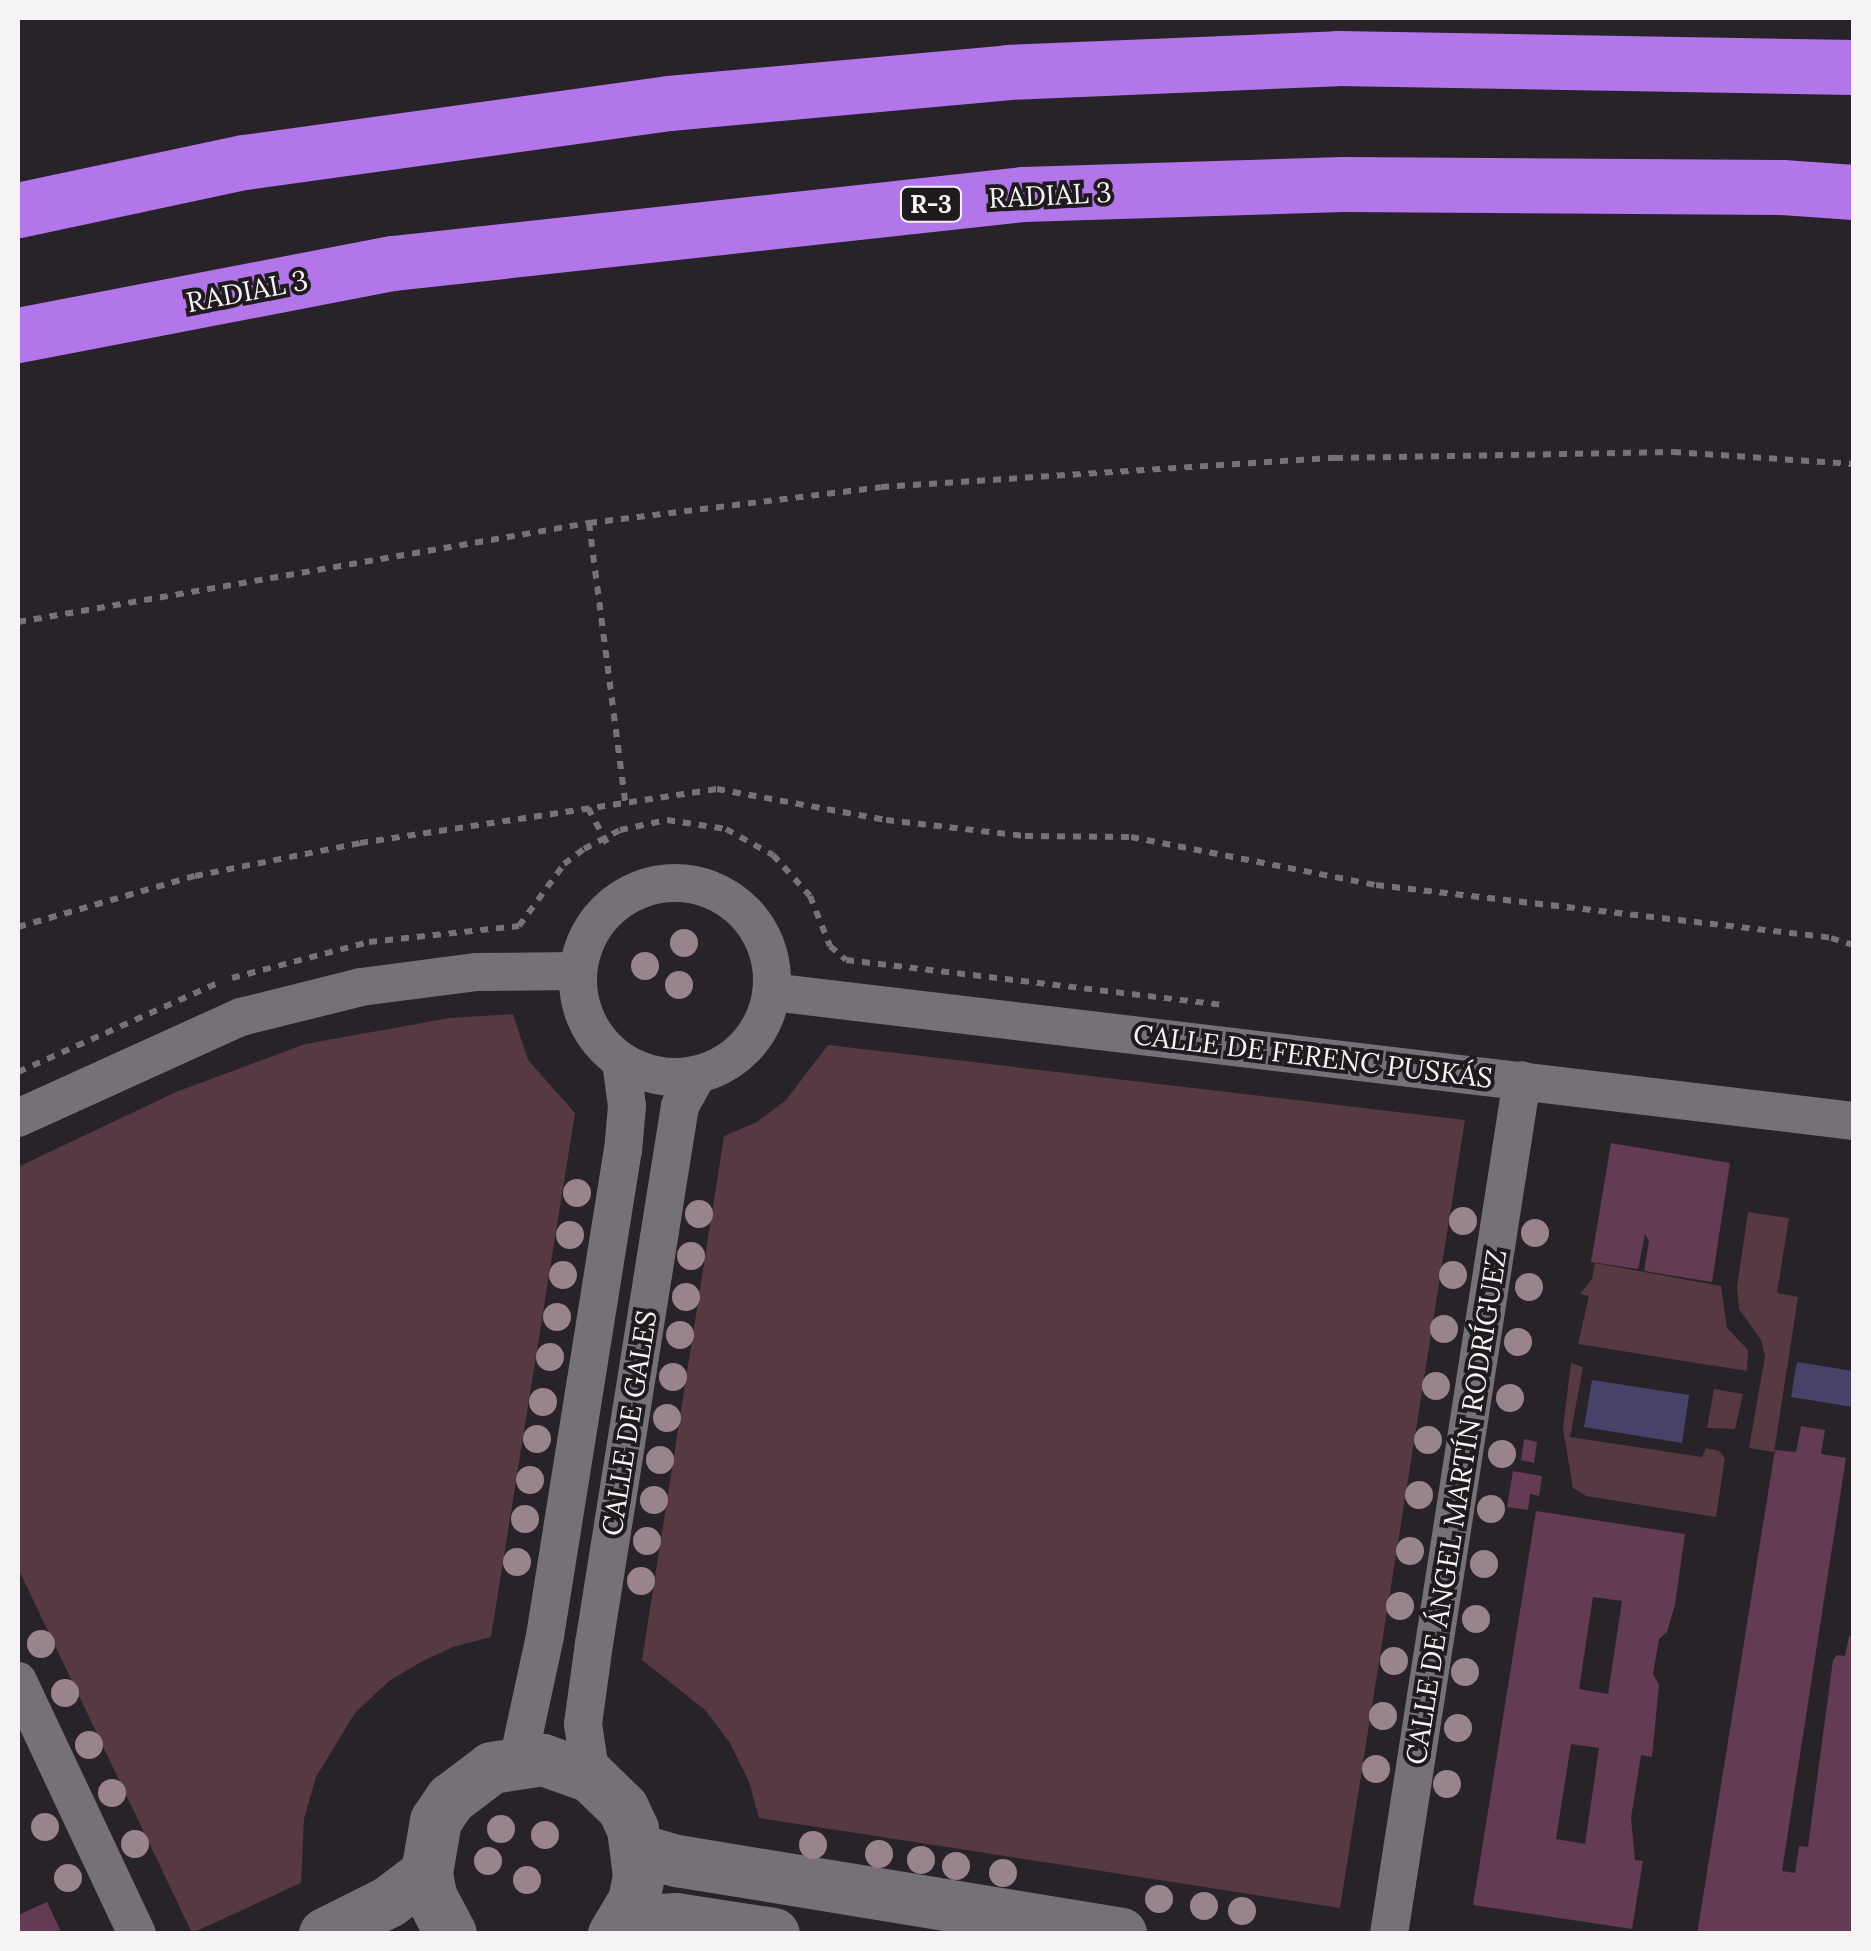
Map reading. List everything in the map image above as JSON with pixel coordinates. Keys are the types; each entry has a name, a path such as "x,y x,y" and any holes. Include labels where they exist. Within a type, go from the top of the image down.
{"highway":[{"path":"18,210 244,162 650,106 1007,72 1337,58 1854,67"},
{"name":"RADIAL 3","path":"18,335 393,263 1023,194 1343,184 1782,187 1854,192"}],"main road":[{"path":"451,1934 430,1896 427,1872 432,1834 450,1798 492,1768 518,1761 556,1763 591,1776 622,1808 638,1850 634,1900 618,1928"},
{"path":"638,1850 677,1861 1121,1934"},
{"path":"325,1934 389,1902 427,1872"},
{"path":"618,1928 676,1919 774,1934"}],"street":[{"path":"688,883 730,900 760,933 771,962 772,992 764,1020 747,1044 725,1063 698,1074 658,1074 621,1061 587,1022 579,996 578,970 586,940 604,914 628,895 657,884 688,883"},
{"path":"18,1118 169,1046 258,1013 361,987 477,972 578,970"},
{"name":"CALLE DE FERENC PUSKÁS","path":"772,992 1854,1121"},
{"name":"CALLE DE GALES","path":"518,1761 545,1636 623,1150 627,1106 621,1061"},
{"name":"CALLE DE GALES","path":"591,1776 584,1724 594,1644 680,1106 698,1074"},
{"name":"CALLE DE ÁNGEL MARTÍN RODRÍGUEZ","path":"1389,1934 1522,1080"},
{"path":"18,1682 137,1934"}],"path":[{"path":"18,622 589,524 881,487 1335,458 1673,452 1854,464"},
{"path":"589,524 625,802"},
{"path":"18,928 195,876 360,843 717,789 886,820 1025,836 1131,837 1376,885 1831,938 1854,945"},
{"path":"588,808 610,847"}],"shaded area":[{"path":"513,1014 528,1060 575,1113 491,1637 453,1647 419,1663 389,1681 355,1713 316,1777 304,1819 301,1883 192,1933 18,1568 18,1167 176,1092 305,1044 450,1018"},
{"path":"828,1045 1465,1120 1340,1908 759,1818 749,1782 730,1743 705,1710 642,1660 724,1136 757,1122 786,1100"},
{"path":"1748,1212 1789,1218 1777,1293 1798,1297 1774,1452 1749,1448 1765,1356 1761,1340 1739,1309 1737,1287"},
{"path":"1595,1263 1721,1286 1727,1328 1748,1350 1747,1371 1578,1344 1589,1296 1580,1294 1592,1279"},
{"path":"1797,1362 1853,1371 1853,1407 1791,1397"},
{"path":"1571,1363 1583,1367 1570,1437 1702,1457 1706,1448 1719,1451 1725,1458 1716,1517 1586,1496 1573,1488 1563,1428"},
{"path":"1592,1380 1689,1395 1682,1443 1584,1427"},
{"path":"1714,1389 1743,1394 1735,1429 1707,1428"}],"building":[{"path":"1611,1143 1730,1163 1712,1282 1644,1271 1649,1241 1645,1234 1638,1269 1591,1262"},
{"path":"1801,1426 1825,1430 1821,1454 1846,1458 1782,1871 1795,1873 1799,1846 1808,1847 1833,1660 1837,1655 1845,1656 1849,1636 1854,1637 1854,1934 1697,1934 1775,1450 1796,1452"},
{"path":"1524,1439 1537,1442 1534,1463 1521,1460"},
{"path":"1513,1471 1542,1476 1539,1496 1530,1494 1528,1510 1507,1507"},
{"path":"1536,1511 1685,1534 1675,1605 1667,1632 1659,1639 1653,1674 1659,1685 1652,1757 1641,1755 1631,1818 1635,1860 1643,1861 1632,1929 1473,1905","holes":["1593,1597 1622,1601 1608,1694 1579,1689","1571,1744 1599,1748 1585,1844 1556,1839"]},
{"path":"47,1902 62,1934 18,1934 18,1915"}]}
